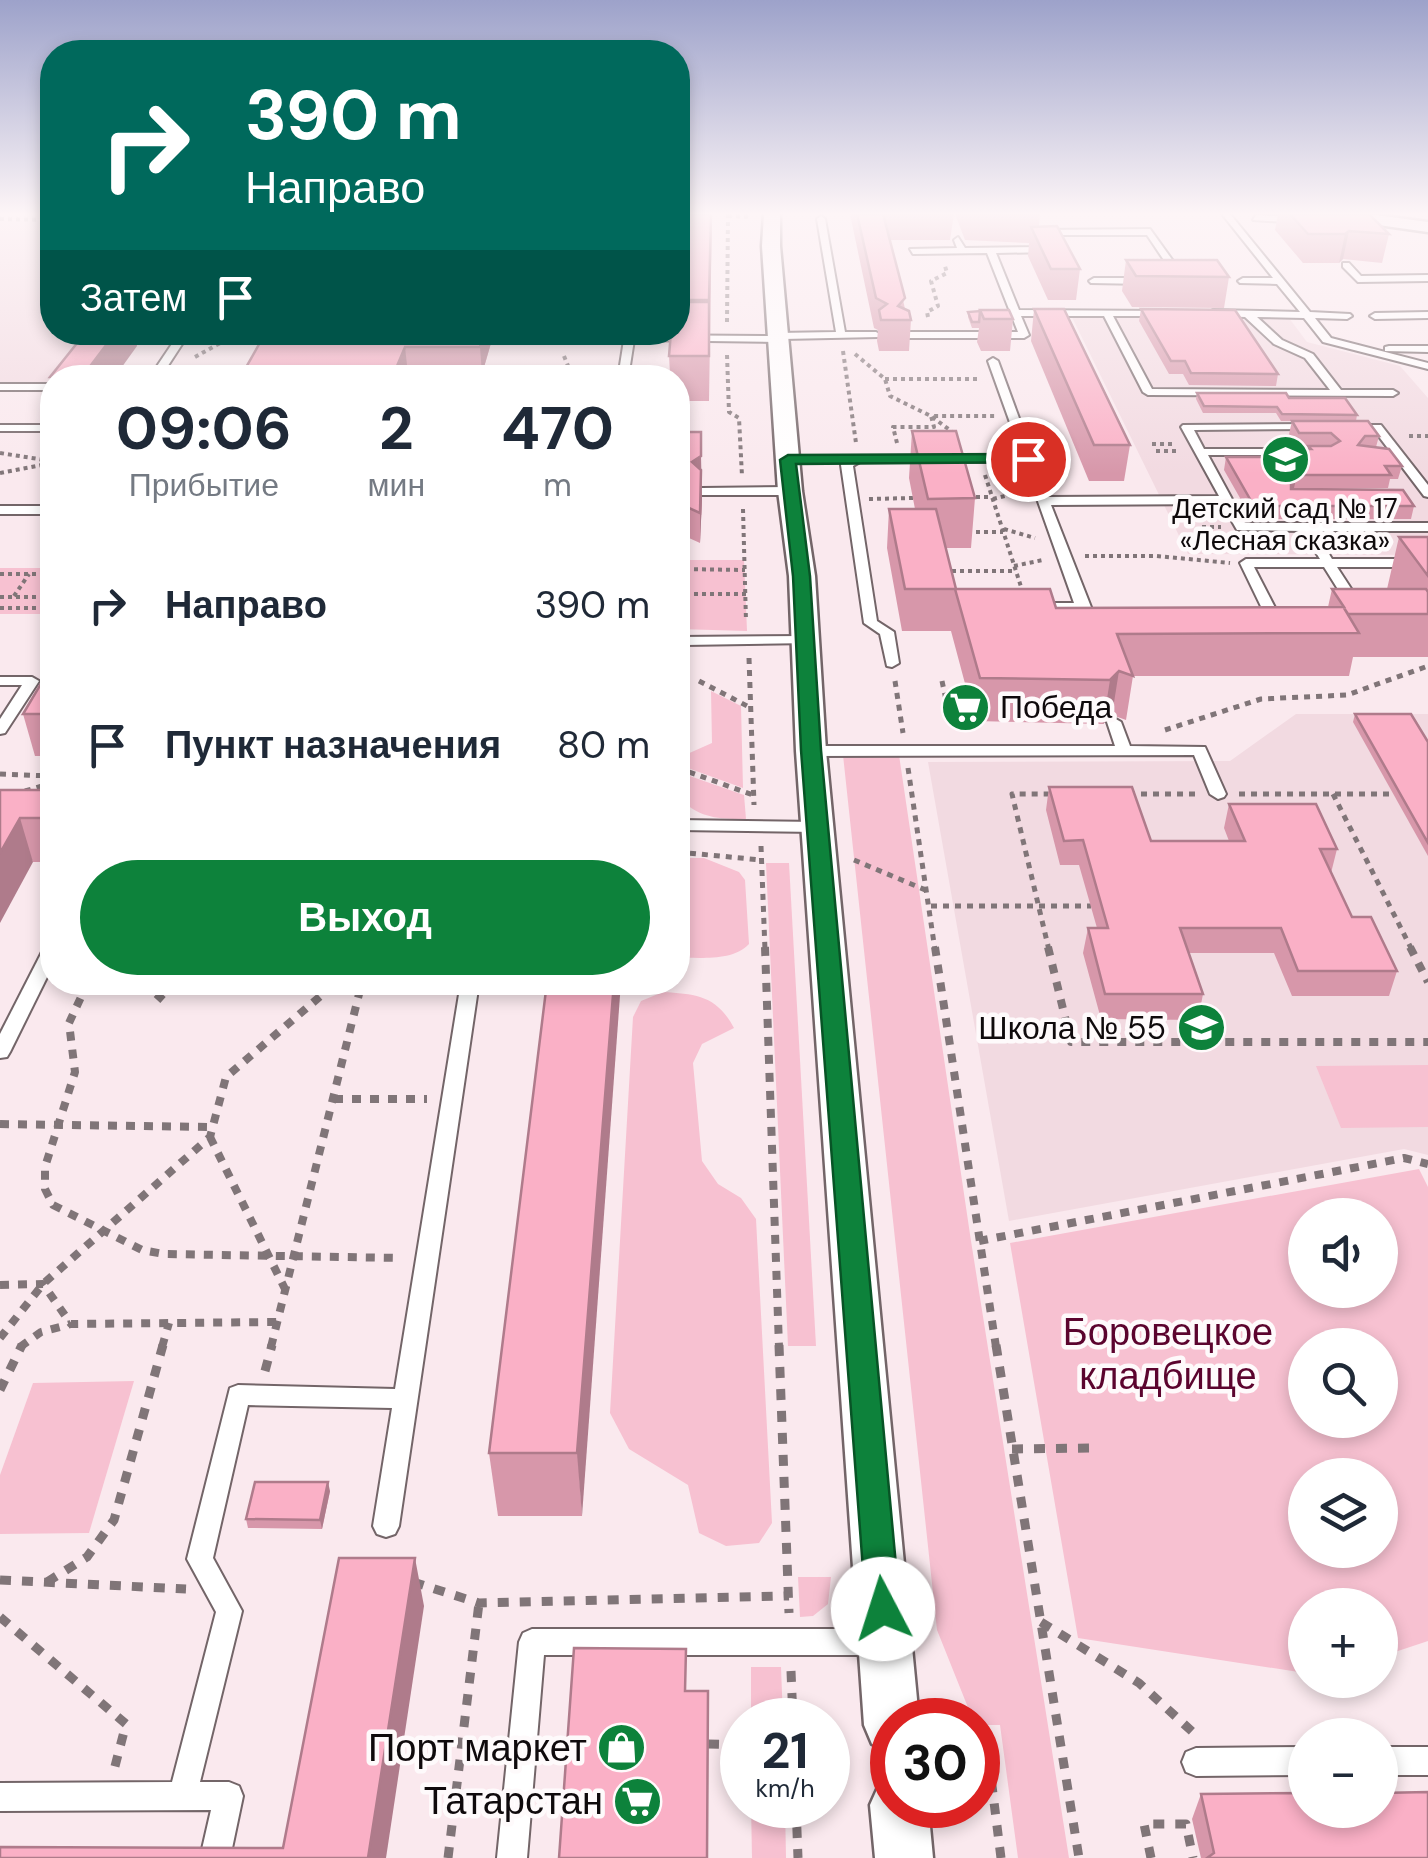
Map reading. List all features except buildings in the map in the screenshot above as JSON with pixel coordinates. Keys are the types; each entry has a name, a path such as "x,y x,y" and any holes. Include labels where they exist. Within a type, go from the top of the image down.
{"street":[{"path":"776,301 890,1698"},
{"path":"902,1828 904,1858"}],"lane":[{"path":"835,301 841,335"},
{"path":"905,335 1024,335 1010,301"},
{"path":"1296,301 1327,340 1428,366"},
{"path":"1015,313 1167,313"},
{"path":"1107,313 1148,392 1393,393"},
{"path":"1207,313 1347,316"},
{"path":"1247,313 1278,342 1309,356 1338,393"},
{"path":"1375,316 1428,316"},
{"path":"690,337 876,335"},
{"path":"1364,349 1428,349"},
{"path":"993,361 1088,626 1106,625"},
{"path":"0,388 40,387"},
{"path":"1320,427 1187,428 1241,527 1428,527"},
{"path":"1339,427 1377,427 1428,494"},
{"path":"0,428 40,428"},
{"path":"1200,452 1310,452"},
{"path":"1381,455 1398,455"},
{"path":"858,459 846,466 870,623 887,632 892,663"},
{"path":"788,460 1028,459"},
{"path":"702,492 790,492"},
{"path":"1409,496 1428,494"},
{"path":"1043,500 1226,500"},
{"path":"0,510 40,510"},
{"path":"1306,527 1356,608"},
{"path":"1252,625 1280,625 1246,563 1428,563"},
{"path":"1027,607 1082,607"},
{"path":"690,641 806,640"},
{"path":"0,680 32,681 30,696 0,730"},
{"path":"1114,722 1124,750"},
{"path":"811,750 1200,750 1218,794"},
{"path":"690,825 818,827"},
{"path":"0,1052 40,974"},
{"path":"386,1526 468,995"},
{"path":"182,1797 228,1611 200,1559 238,1395 405,1399"},
{"path":"512,1858 532,1642 886,1642"},
{"path":"1398,1761 1428,1760"},
{"path":"1196,1762 1288,1761"},
{"path":"0,1797 229,1796 215,1858"}],"path":[{"path":"932,335 927,312 938,306 937,301"},
{"path":"841,335 858,459"},
{"path":"178,365 216,345"},
{"path":"884,379 1000,379"},
{"path":"900,459 893,427 934,427 931,416 1013,416"},
{"path":"740,418 747,632"},
{"path":"0,453 40,460"},
{"path":"0,473 40,465"},
{"path":"957,497 992,497"},
{"path":"852,499 913,498"},
{"path":"966,532 1003,532"},
{"path":"1081,556 1246,563"},
{"path":"690,570 745,570"},
{"path":"938,571 1016,571"},
{"path":"0,574 40,574"},
{"path":"13,597 29,574"},
{"path":"690,594 746,594"},
{"path":"0,597 40,597"},
{"path":"0,608 40,608"},
{"path":"749,646 754,819 760,827 792,1698"},
{"path":"892,663 902,728"},
{"path":"1124,750 1178,724 1223,714 1240,704 1261,699 1347,695 1428,666"},
{"path":"690,677 751,708"},
{"path":"942,681 951,706 952,728"},
{"path":"908,765 1078,1858"},
{"path":"690,772 753,795"},
{"path":"0,774 40,779"},
{"path":"40,784 9,796 40,795"},
{"path":"1068,794 1012,794 1072,1042 1428,1042"},
{"path":"1124,794 1406,794"},
{"path":"1334,794 1428,982"},
{"path":"690,853 761,860"},
{"path":"854,860 928,891"},
{"path":"930,906 1090,906"},
{"path":"82,995 68,1023 75,1072 44,1167 53,1206 142,1250 164,1254 427,1259"},
{"path":"158,995 164,1000"},
{"path":"0,1338 43,1284 210,1138 226,1077 323,995"},
{"path":"259,1396 359,995"},
{"path":"334,1098 452,1098"},
{"path":"0,1124 213,1126"},
{"path":"210,1138 285,1290"},
{"path":"979,1241 1404,1158 1428,1164"},
{"path":"0,1285 43,1284"},
{"path":"43,1284 70,1324"},
{"path":"0,1390 14,1352 24,1339 43,1330 70,1324 278,1322"},
{"path":"47,1582 80,1566 101,1545 114,1520 168,1323"},
{"path":"1012,1449 1092,1448"},
{"path":"386,1526 389,1560 408,1580 479,1603 789,1596"},
{"path":"0,1580 217,1591"},
{"path":"448,1858 479,1603"},
{"path":"0,1616 126,1724 106,1798"},
{"path":"1040,1622 1139,1683 1176,1713"},
{"path":"708,1744 720,1744"},
{"path":"1151,1858 1144,1824 1186,1824 1194,1858"},
{"path":"797,1828 798,1858"},
{"path":"997,1828 1001,1858"}],"shaded area":[{"path":"0,301 40,301 40,345 84,345 64,365 40,365 40,383 0,384"},
{"path":"1069,311 1275,311 1289,318 1307,342 1400,366 1428,398 1428,551 1422,555 1188,554"},
{"name":"Школа № 55","path":"1296,714 1428,714 1428,1155 1404,1149 1009,1221 928,762 1230,761"}],"green space":[{"path":"690,560 744,560 747,631 690,629"},
{"path":"0,568 40,568 40,614 0,614"},
{"path":"711,691 741,706 743,788 690,769 690,753 712,743"},
{"path":"843,755 899,755 1069,1858 1018,1858 1000,1725 1000,1698 964,1698 937,1630"},
{"path":"690,776 744,795 746,819 714,817 693,809"},
{"path":"690,858 704,858 739,872 745,880 749,944 742,950 725,956 690,958"},
{"path":"766,863 789,863 816,1346 788,1346"},
{"path":"656,995 705,999 721,1009 734,1028 702,1044 693,1063 702,1161 718,1184 741,1198 756,1219 772,1523 759,1543 726,1546 699,1533 688,1485 629,1449 610,1413 633,1017 641,1001"},
{"path":"1428,1065 1428,1127 1341,1128 1316,1066"},
{"name":"Боровецкое кладбище","path":"1419,1169 1428,1187 1428,1641 1398,1651 1398,1588 1288,1588 1288,1670 1078,1638 1010,1243"},
{"path":"134,1381 89,1533 0,1534 0,1475 33,1383"},
{"path":"798,1577 831,1577 828,1604 813,1616 800,1617"},
{"path":"751,1667 781,1667 782,1698 751,1698"},
{"path":"751,1828 785,1828 786,1858 752,1858"}],"place":[{"name":"Детский сад № 17 «Лесная сказка»","path":"1285,460"},
{"name":"Победа","path":"965,707"},
{"name":"Школа № 55","path":"1201,1028"},
{"name":"Порт маркет","path":"622,1748"},
{"name":"Татарстан","path":"638,1801"}],"route":[{"path":"883,1609 811,750 802,576 788,460 1028,459"}]}
